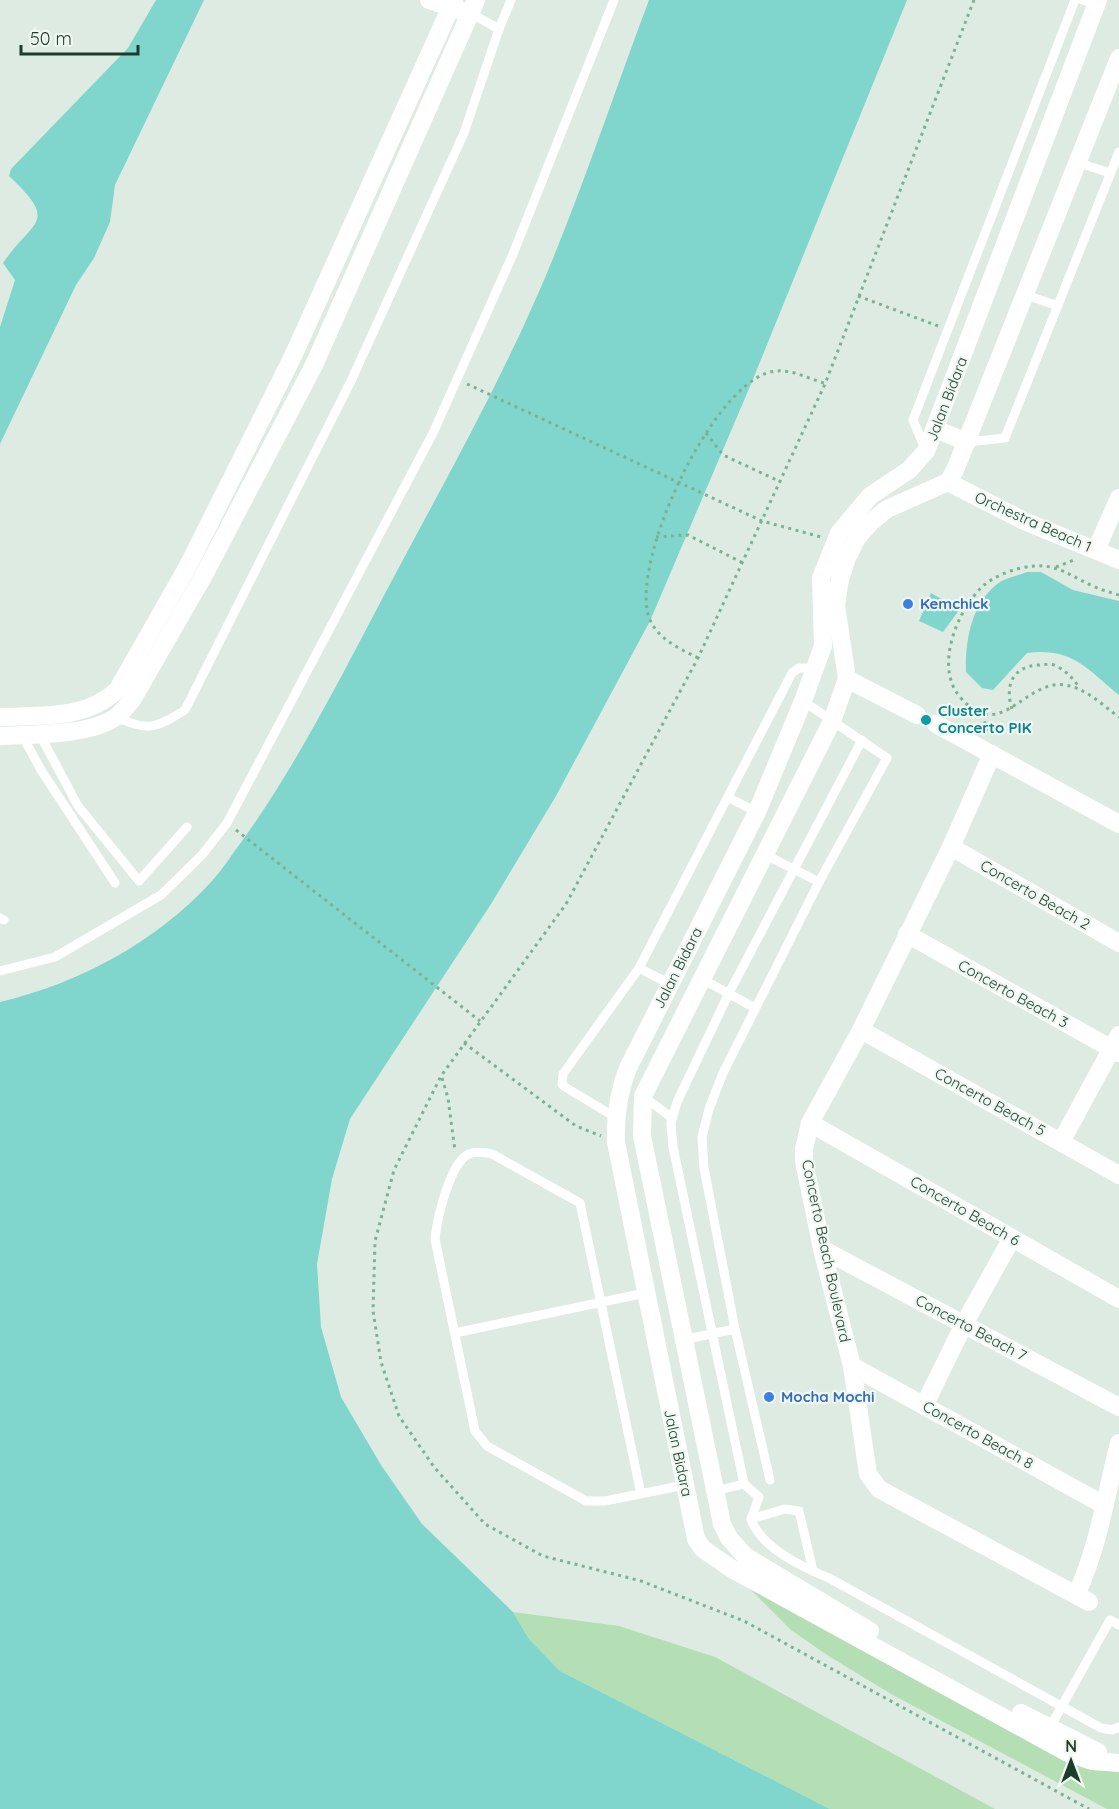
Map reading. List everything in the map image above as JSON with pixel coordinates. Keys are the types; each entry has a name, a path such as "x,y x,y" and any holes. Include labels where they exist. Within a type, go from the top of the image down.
{"street":[{"path":"0,736 31,735 98,726 116,717 132,700 204,575 314,365 474,7 429,0"},
{"name":"Jalan Bidara","path":"1046,1734 732,1569 703,1549 696,1539 616,1142 615,1117 619,1090 757,812 803,701 823,646 821,578 835,541 854,513 870,496 909,470 926,452 1034,172 1093,1"},
{"path":"0,717 68,714 105,702 118,689 188,566 294,356 452,4"},
{"path":"948,482 967,442 1119,58"},
{"path":"935,429 967,442"},
{"name":"Jalan Bidara","path":"948,482 887,509 864,530 847,558 840,579 836,605 847,679 832,721 643,1096 642,1136 682,1340 722,1524 729,1538 745,1556 1083,1758 1119,1756"},
{"name":"Orchestra Beach 1","path":"948,482 1024,521 1119,560"},
{"path":"1096,550 1119,498"},
{"path":"847,679 917,715"},
{"path":"936,724 1119,824"},
{"name":"Concerto Beach Boulevard","path":"992,754 951,847 861,1030 810,1123 804,1161 822,1249 852,1366 868,1474 879,1489 1083,1598 1104,1505"},
{"name":"Concerto Beach 2","path":"951,847 1119,943"},
{"path":"708,909 730,921"},
{"name":"Concerto Beach 3","path":"907,934 1116,1046"},
{"name":"Concerto Beach 5","path":"861,1030 1119,1175"},
{"path":"1061,1142 1116,1046"},
{"path":"619,1090 643,1096"},
{"name":"Concerto Beach 6","path":"810,1123 1119,1299"},
{"path":"924,1406 964,1324 1012,1238"},
{"name":"Concerto Beach 7","path":"822,1249 1119,1407"},
{"name":"Concerto Beach 8","path":"852,1366 1104,1505"},
{"path":"1104,1505 1119,1443"},
{"path":"696,1539 722,1524"}],"lane":[{"path":"116,717 136,726 156,727 185,710 351,381 464,133 511,0"},
{"path":"0,971 55,957 161,895 202,855 227,823 433,433 513,254 614,0"},
{"path":"926,452 914,420 1075,0"},
{"path":"474,7 500,29"},
{"path":"967,442 1005,438 1119,152"},
{"path":"1079,163 1110,173"},
{"path":"1011,166 1034,172"},
{"path":"1026,295 1058,306"},
{"path":"947,330 972,333"},
{"path":"615,1117 565,1087 562,1080 563,1074 639,968 792,673 799,668 814,668"},
{"path":"770,1480 735,1329 704,1168 702,1137 709,1109 723,1073 819,882 886,762 886,754 803,701"},
{"path":"31,735 78,806 139,881 187,827"},
{"path":"31,735 41,770 115,883"},
{"path":"862,740 729,993 677,1102 672,1118 673,1147 744,1485 759,1497 751,1519 755,1531 762,1539 813,1571 830,1578 1101,1728 1112,1730 1119,1727"},
{"path":"729,798 757,812"},
{"path":"766,855 819,882"},
{"path":"639,968 670,984"},
{"path":"702,979 755,1008"},
{"path":"643,1096 672,1118"},
{"path":"641,1494 580,1203 492,1154 479,1151 467,1155 456,1166 437,1218 435,1239 475,1431 487,1446 586,1501 605,1501 641,1494 685,1485"},
{"path":"455,1333 645,1293"},
{"path":"682,1340 735,1329"},
{"path":"715,1491 744,1485"},
{"path":"751,1519 785,1509 799,1511 813,1571"},
{"path":"797,1587 813,1571"},
{"path":"1046,1734 1110,1620 1119,1624"}],"path":[{"path":"974,0 825,384 698,658 566,904 441,1076 394,1170 375,1241 373,1311 381,1362 399,1416 434,1467 485,1524 543,1556 641,1581 744,1621 1089,1809"},
{"path":"858,296 947,330"},
{"path":"698,658 669,642 655,629 647,613 648,580 656,537 679,482 706,433 731,398 754,378 770,372 787,371 825,384"},
{"path":"477,389 762,521 835,541"},
{"path":"706,433 723,455 781,482"},
{"path":"656,537 688,535 742,563"},
{"path":"1081,689 1062,684 1030,694 1012,709 994,716 983,714 960,697 952,684 948,666 951,644 961,615 984,586 1006,573 1033,566 1056,567 1092,586 1119,595"},
{"path":"1012,709 1007,695 1008,685 1016,673 1033,666 1054,664 1069,673 1081,689 1119,717"},
{"path":"240,834 480,1021"},
{"path":"464,1043 576,1126 616,1142"},
{"path":"441,1076 448,1098 456,1166"}],"green space":[{"path":"745,1584 1119,1767 1119,1809 1107,1809 891,1694 791,1630"},
{"path":"513,1612 619,1626 715,1657 995,1809 830,1809 560,1671 529,1639"}],"water":[{"path":"156,0 204,0 115,185 110,222 94,258 76,285 0,444 0,327 15,280 3,263 32,229 37,213 34,204 25,192 9,176 11,169 128,48"},
{"path":"649,0 907,0 751,384 650,621 556,796 491,904 350,1119 332,1179 317,1264 321,1327 341,1397 381,1465 422,1524 513,1612 529,1639 560,1671 830,1809 0,1809 0,1002 59,984 115,957 141,941 190,903 212,881 260,815 325,706 467,441 513,349 567,224"},
{"path":"1027,572 1041,572 1073,590 1119,601 1119,695 1078,662 1056,653 1027,653 993,690 982,688 966,672 971,625 987,593 999,583"},
{"path":"931,593 960,609 943,632 919,621"}],"place":[{"name":"Kemchick","path":"908,604"},
{"name":"Cluster Concerto PIK","path":"926,720"},
{"name":"Mocha Mochi","path":"769,1397"}]}
